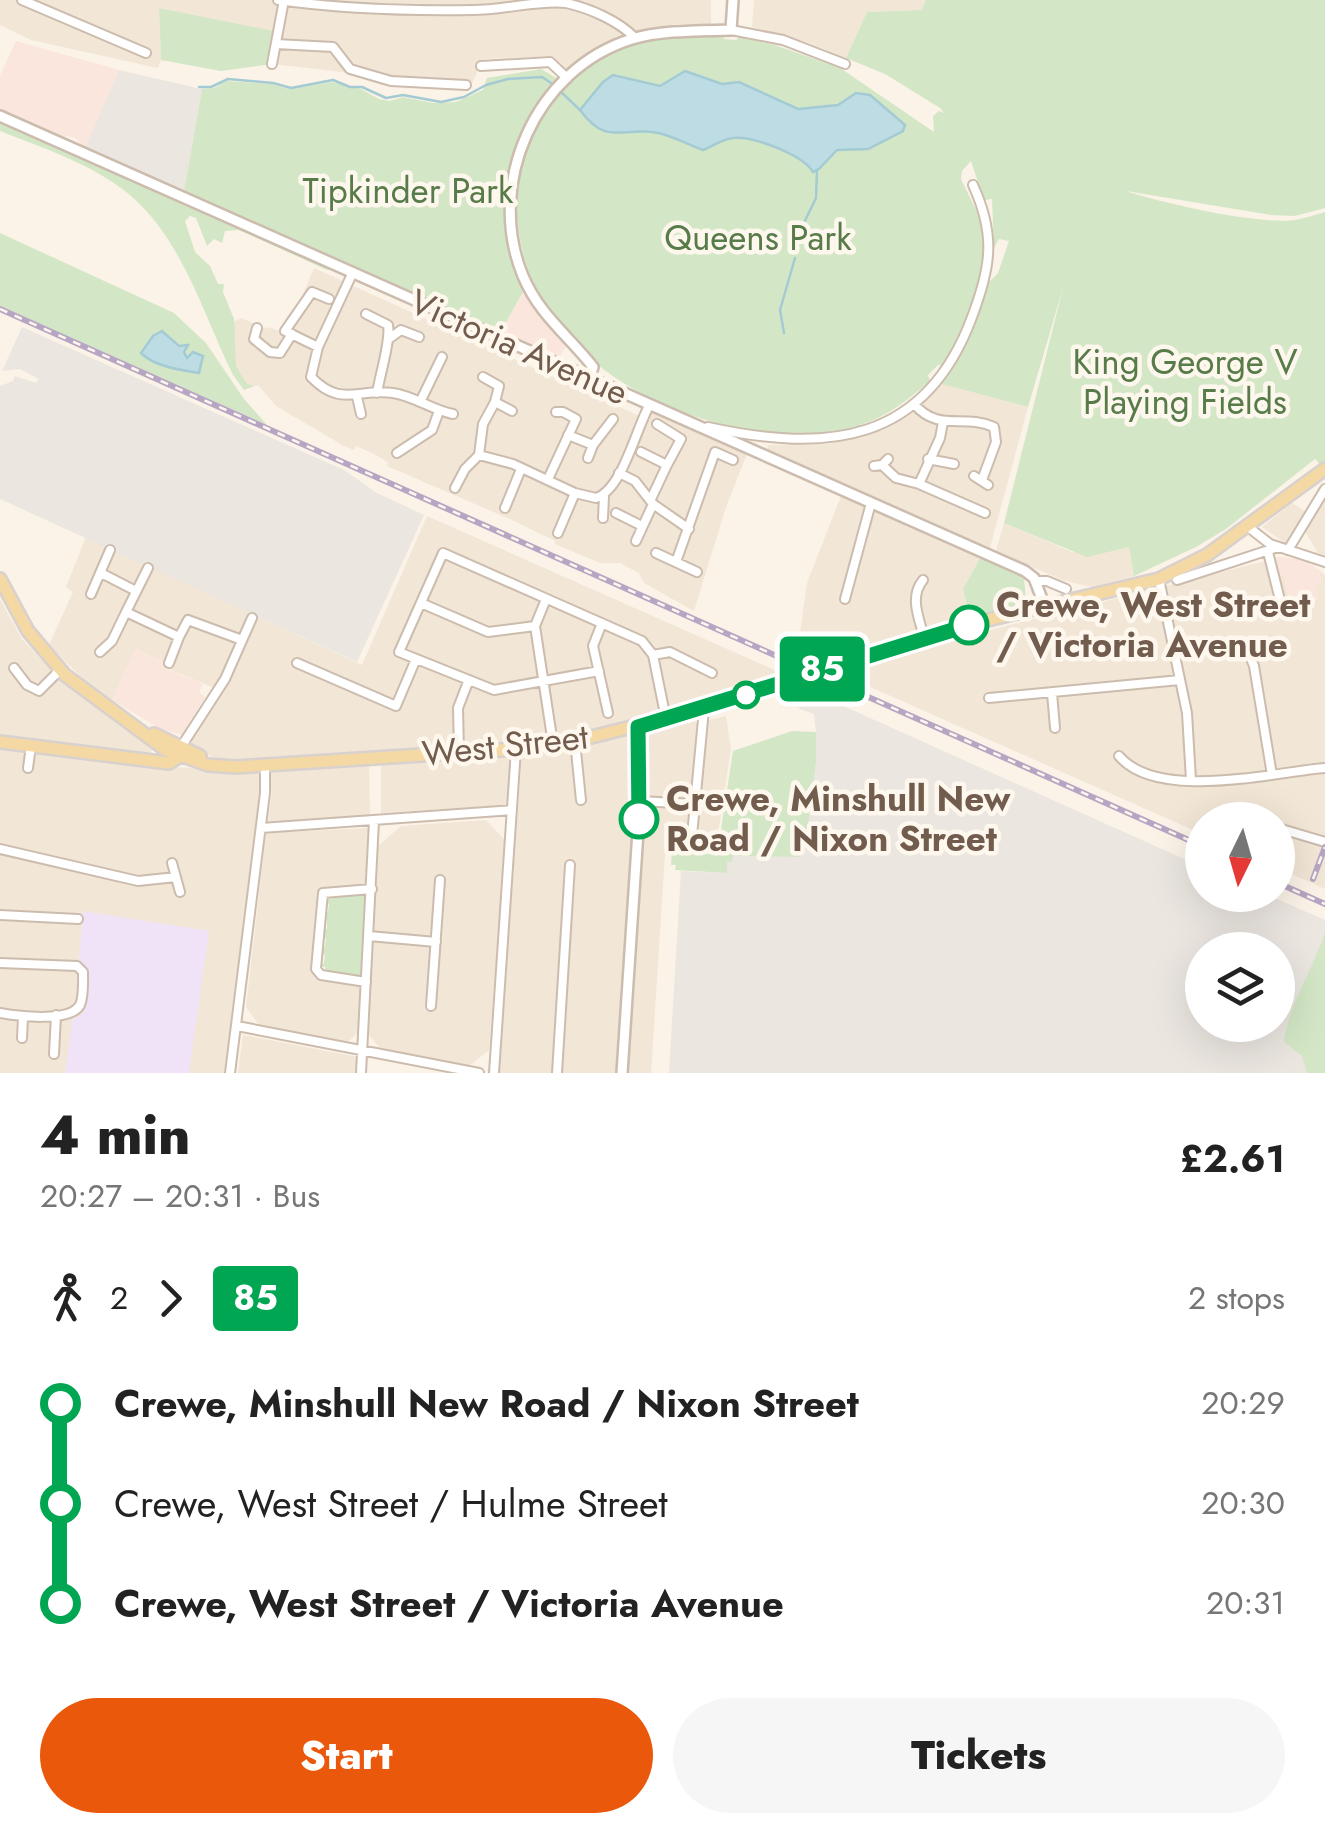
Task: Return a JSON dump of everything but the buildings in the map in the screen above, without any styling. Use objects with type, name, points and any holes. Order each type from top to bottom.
[{"type":"main road","name":"West Street","points":[[0,742],[169,763],[174,749],[208,765],[264,766],[516,749],[575,741],[704,710],[924,637],[1159,578],[1207,555],[1325,469]]},
{"type":"main road","points":[[0,579],[28,630],[60,670],[132,724],[174,749]]},
{"type":"street","points":[[22,0],[146,53]]},
{"type":"street","points":[[272,64],[282,0],[491,9],[552,1],[597,15],[636,38]]},
{"type":"street","points":[[731,30],[733,0]]},
{"type":"street","points":[[589,378],[593,367],[550,322],[531,292],[513,240],[510,202],[515,166],[532,122],[560,85],[595,57],[636,38],[677,32],[731,30],[783,40],[844,64]]},
{"type":"street","points":[[276,44],[333,47],[350,70],[379,79],[466,85]]},
{"type":"street","points":[[481,66],[547,62],[554,65],[560,85]]},
{"type":"street","name":"Victoria Avenue","points":[[0,116],[1026,571],[1035,582],[1046,581],[1066,589]]},
{"type":"street","points":[[694,424],[757,437],[805,440],[851,434],[884,424],[914,404],[938,383],[952,363],[983,288],[990,247],[986,214],[973,185]]},
{"type":"street","points":[[353,272],[318,347],[311,377],[326,392],[357,397],[394,393],[453,414]]},
{"type":"street","points":[[257,328],[254,339],[270,352],[280,353],[312,292],[329,299]]},
{"type":"street","points":[[366,314],[388,325],[390,338],[377,393]]},
{"type":"street","points":[[390,338],[401,330],[419,337]]},
{"type":"street","points":[[288,333],[318,347]]},
{"type":"street","points":[[420,402],[442,357]]},
{"type":"street","points":[[455,488],[479,455],[483,424],[495,402],[499,386],[483,377]]},
{"type":"street","points":[[357,397],[361,414]]},
{"type":"street","points":[[495,402],[512,410]]},
{"type":"street","points":[[914,404],[928,418],[943,422],[972,420],[996,429],[996,442],[981,480]]},
{"type":"street","points":[[603,518],[604,496],[619,473],[649,406]]},
{"type":"street","points":[[397,453],[432,430],[439,411]]},
{"type":"street","points":[[548,480],[576,420],[556,412]]},
{"type":"street","points":[[588,458],[593,444],[613,419]]},
{"type":"street","points":[[919,484],[943,422]]},
{"type":"street","points":[[636,541],[666,465],[686,441],[657,424]]},
{"type":"street","points":[[568,436],[593,444]]},
{"type":"street","points":[[751,450],[757,437]]},
{"type":"street","points":[[676,562],[712,449],[733,460]]},
{"type":"street","points":[[641,452],[666,465]]},
{"type":"street","points":[[479,455],[522,468],[576,493],[604,496]]},
{"type":"street","points":[[928,459],[954,464]]},
{"type":"street","points":[[881,463],[896,478],[986,513]]},
{"type":"street","points":[[505,508],[522,468]]},
{"type":"street","points":[[619,473],[636,480],[652,501],[689,529]]},
{"type":"street","points":[[1177,580],[1283,548],[1325,490]]},
{"type":"street","points":[[558,532],[576,493]]},
{"type":"street","points":[[967,506],[970,495]]},
{"type":"street","points":[[845,599],[871,503]]},
{"type":"street","points":[[616,514],[642,526]]},
{"type":"street","points":[[1247,526],[1258,537],[1325,562]]},
{"type":"street","points":[[91,594],[110,550]]},
{"type":"street","points":[[656,552],[698,572]]},
{"type":"street","points":[[1268,552],[1282,604]]},
{"type":"street","points":[[599,671],[494,690],[399,652],[443,554],[642,641],[653,655],[666,719]]},
{"type":"street","points":[[100,652],[112,641],[148,568]]},
{"type":"street","points":[[101,572],[136,591]]},
{"type":"street","points":[[1159,578],[1189,727],[1191,780]]},
{"type":"street","points":[[922,580],[915,600],[924,637]]},
{"type":"street","points":[[1035,582],[1040,608]]},
{"type":"street","points":[[546,599],[535,626],[554,744]]},
{"type":"street","points":[[421,603],[488,632],[535,626]]},
{"type":"street","points":[[126,612],[179,636]]},
{"type":"street","points":[[169,663],[189,616],[242,640]]},
{"type":"street","points":[[174,749],[224,680],[252,618]]},
{"type":"street","points":[[602,622],[593,646],[608,713]]},
{"type":"street","points":[[1175,654],[1229,643],[1248,651],[1254,666],[1272,776]]},
{"type":"street","points":[[653,655],[670,652],[712,674]]},
{"type":"street","points":[[296,663],[396,706],[416,659]]},
{"type":"street","points":[[14,668],[27,686],[39,691],[60,670]]},
{"type":"street","points":[[989,698],[1180,680]]},
{"type":"street","points":[[459,752],[458,708],[468,682]]},
{"type":"street","points":[[1052,692],[1055,728]]},
{"type":"street","points":[[690,846],[704,710]]},
{"type":"street","points":[[622,1073],[640,801],[638,727]]},
{"type":"street","points":[[575,741],[581,800]]},
{"type":"street","points":[[28,768],[31,746]]},
{"type":"street","points":[[494,1073],[516,749]]},
{"type":"street","points":[[1119,756],[1149,773],[1222,782],[1325,768]]},
{"type":"street","points":[[230,1073],[264,766]]},
{"type":"street","points":[[640,801],[694,804]]},
{"type":"street","points":[[260,828],[512,810]]},
{"type":"street","points":[[361,1073],[374,821]]},
{"type":"street","points":[[1295,833],[1325,842]]},
{"type":"street","points":[[0,849],[138,880],[176,877]]},
{"type":"street","points":[[172,863],[180,892]]},
{"type":"street","points":[[556,1073],[573,876],[570,865]]},
{"type":"street","points":[[431,1006],[440,880]]},
{"type":"street","points":[[366,982],[321,975],[316,969],[323,893],[372,889]]},
{"type":"street","points":[[0,916],[78,919]]},
{"type":"street","points":[[369,936],[436,942]]},
{"type":"street","points":[[0,962],[76,966],[83,972],[80,1005],[75,1010],[23,1017],[0,1013]]},
{"type":"street","points":[[54,1054],[56,1015]]},
{"type":"street","points":[[22,1038],[23,1017]]},
{"type":"street","points":[[236,1026],[479,1073]]},
{"type":"shaded area","points":[[0,0],[711,0],[711,25],[675,24],[624,35],[600,45],[566,70],[551,56],[483,59],[470,88],[382,85],[342,72],[272,64],[204,19],[159,8],[158,68],[31,40],[0,25]]},
{"type":"shaded area","points":[[754,0],[926,0],[923,10],[867,12],[846,58],[752,27]]},
{"type":"shaded area","points":[[16,41],[119,70],[85,148],[74,137],[59,136],[0,110],[0,76]]},
{"type":"shaded area","points":[[119,70],[202,89],[184,191],[85,148]]},
{"type":"shaded area","points":[[314,268],[646,419],[651,411],[747,454],[694,611],[644,583],[639,573],[620,563],[600,563],[555,544],[512,520],[387,466],[388,462],[372,453],[344,446],[276,406],[258,385],[244,390],[223,327],[241,318],[279,331],[298,306]]},
{"type":"shaded area","points":[[524,290],[566,347],[559,358],[501,331]]},
{"type":"shaded area","points":[[22,327],[344,470],[377,493],[424,515],[357,662],[0,499],[0,386],[13,381],[15,376],[36,383],[39,379],[20,369],[2,371]]},
{"type":"shaded area","points":[[942,384],[1028,407],[990,548],[767,452],[768,445],[827,444],[883,430],[910,414]]},
{"type":"shaded area","points":[[841,496],[980,558],[963,589],[970,617],[821,664],[797,654],[807,583]]},
{"type":"shaded area","points":[[1325,499],[1325,555],[1318,553],[1306,533],[1297,528],[1285,543],[1262,527],[1292,503],[1314,516]]},
{"type":"shaded area","points":[[427,516],[788,676],[700,706],[545,742],[236,761],[219,760],[193,748],[191,740],[219,690],[161,666],[164,662],[136,649],[112,700],[89,685],[49,645],[73,592],[66,587],[86,537],[362,665]]},
{"type":"shaded area","points":[[1004,523],[1072,552],[1129,547],[1134,576],[1092,587],[1062,580],[996,551]]},
{"type":"shaded area","points":[[1273,559],[1293,606],[1318,599],[1315,586],[1321,584],[1319,570],[1325,575],[1325,889],[1295,876],[1295,802],[1185,802],[1185,826],[841,674],[907,651]]},
{"type":"shaded area","points":[[1273,559],[1303,559],[1319,570],[1321,585],[1315,586],[1318,599],[1292,606],[1283,576],[1277,576]]},
{"type":"shaded area","points":[[0,599],[22,639],[65,685],[153,745],[150,755],[0,736]]},
{"type":"shaded area","points":[[135,649],[164,661],[162,667],[203,684],[199,692],[205,697],[182,735],[161,729],[112,700]]},
{"type":"shaded area","points":[[804,684],[821,696],[1185,859],[1185,912],[1295,912],[1295,907],[1325,920],[1325,1073],[669,1073],[681,871],[726,873],[732,856],[798,857],[799,851],[805,850],[816,732],[814,714],[800,709],[791,689]]},
{"type":"shaded area","points":[[726,716],[731,749],[716,847],[695,844],[694,837],[666,838],[651,1073],[499,1073],[522,753],[626,736],[695,717],[696,723]]},
{"type":"shaded area","points":[[0,746],[144,766],[262,771],[224,1073],[0,1073]]},
{"type":"shaded area","points":[[513,754],[508,805],[381,813],[381,762]]},
{"type":"shaded area","points":[[369,765],[370,815],[268,822],[272,791],[269,772]]},
{"type":"shaded area","points":[[486,820],[505,840],[489,1050],[468,1067],[381,1049],[368,1034],[378,846],[401,826]]},
{"type":"shaded area","points":[[369,828],[368,887],[320,888],[313,976],[362,986],[359,1031],[347,1043],[259,1025],[246,1007],[266,833]]},
{"type":"shaded area","points":[[83,911],[209,931],[189,1073],[65,1073],[72,1020],[84,1012],[89,974],[79,957]]},
{"type":"shaded area","points":[[243,1035],[358,1057],[357,1073],[238,1073]]},
{"type":"green space","points":[[926,0],[1325,0],[1325,208],[1295,216],[1271,215],[1126,191],[1186,207],[1258,219],[1295,220],[1325,212],[1325,465],[1315,459],[1226,529],[1134,576],[1129,547],[1087,557],[1004,523],[1063,288],[1028,407],[938,383],[956,363],[983,288],[998,273],[1009,241],[999,239],[994,248],[992,199],[984,200],[971,161],[962,171],[961,179],[978,214],[985,246],[976,301],[945,366],[938,365],[922,388],[870,422],[820,433],[776,433],[730,426],[684,413],[641,393],[602,368],[570,339],[545,306],[528,268],[518,229],[517,191],[524,154],[539,119],[561,88],[592,63],[631,44],[664,38],[739,37],[840,68],[934,132],[933,116],[939,111],[944,113],[940,108],[885,74],[846,58],[867,12],[922,10]]},
{"type":"green space","points":[[159,8],[279,32],[272,64],[221,71],[161,60]]},
{"type":"green space","name":"Tipkinder Park","points":[[541,69],[558,79],[525,127],[507,180],[506,235],[524,290],[501,331],[184,191],[202,89],[227,81],[288,89],[332,82],[390,101],[403,97],[433,103],[456,102],[483,90],[487,78]]},
{"type":"green space","points":[[0,119],[162,194],[168,193],[335,267],[327,270],[239,230],[225,231],[222,243],[214,239],[207,246],[196,218],[190,216],[185,221],[195,252],[210,266],[218,284],[224,284],[223,292],[234,319],[236,366],[247,384],[254,386],[244,390],[233,375],[178,256],[149,214],[101,175],[0,131]]},
{"type":"green space","points":[[0,233],[174,313],[206,343],[267,425],[0,306]]},
{"type":"green space","points":[[980,558],[1024,578],[1026,600],[1021,605],[970,617],[963,589]]},
{"type":"green space","points":[[792,731],[816,732],[805,850],[800,851],[799,857],[733,856],[732,862],[727,862],[727,873],[675,870],[676,865],[671,865],[672,851],[711,854],[718,849],[733,751]]},
{"type":"green space","points":[[368,891],[361,977],[326,972],[325,967],[319,966],[324,963],[325,955],[319,954],[326,938],[320,937],[321,929],[327,929],[322,912],[328,912],[329,904],[323,903],[323,899],[330,899],[331,894]]},
{"type":"green space","points":[[1325,933],[1325,1073],[1307,1073],[1302,1056],[1284,1042],[1295,1042],[1296,1001]]},
{"type":"water","points":[[685,71],[722,84],[739,82],[798,109],[838,105],[856,93],[870,95],[905,125],[903,131],[868,149],[837,150],[813,172],[789,153],[753,140],[729,138],[703,150],[658,133],[607,132],[580,110],[613,75],[660,86]]},
{"type":"water","points":[[162,331],[179,346],[188,345],[184,352],[187,358],[193,352],[203,356],[199,373],[161,365],[141,353],[153,336]]},
{"type":"waterway","points":[[199,87],[211,87],[228,79],[291,88],[333,80],[386,98],[403,95],[441,102],[508,79],[542,77],[554,85]]},
{"type":"waterway","points":[[560,91],[580,110]]},
{"type":"waterway","points":[[795,252],[816,198],[817,170]]},
{"type":"waterway","points":[[784,333],[780,310],[795,258]]},
{"type":"railway","points":[[0,309],[1185,838]]},
{"type":"railway","points":[[1313,879],[1325,847]]},
{"type":"railway","points":[[1295,891],[1325,904]]},
{"type":"bus line","name":"85","points":[[639,819],[638,727],[704,710],[893,646],[969,625]]},
{"type":"place","name":"Crewe, West Street / Victoria Avenue","points":[[969,625]]},
{"type":"place","name":"Crewe, Minshull New Road / Nixon Street","points":[[639,819]]},
{"type":"park label","name":"Queens Park","points":[[758,238]]},
{"type":"park label","name":"King George V Playing Fields","points":[[1185,382]]}]
